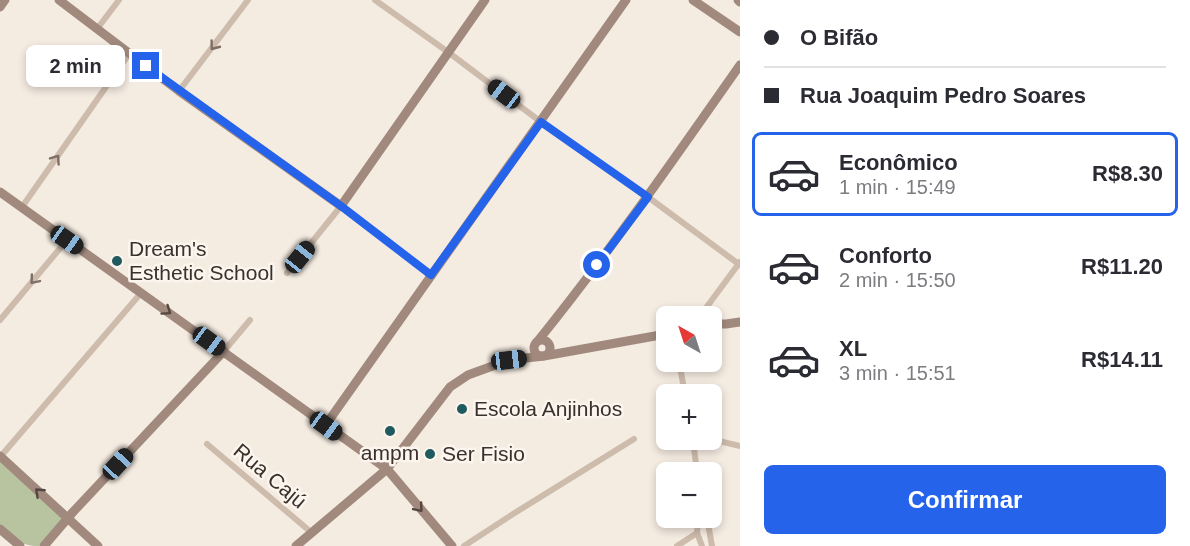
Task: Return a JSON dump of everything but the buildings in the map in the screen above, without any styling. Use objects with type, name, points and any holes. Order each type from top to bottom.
[{"type":"street","points":[[0,7],[5,0]]},
{"type":"street","points":[[59,0],[179,92],[341,206],[431,275]]},
{"type":"street","points":[[97,29],[119,0]]},
{"type":"street","points":[[179,92],[248,0]]},
{"type":"street","points":[[375,0],[739,264],[708,306]]},
{"type":"street","points":[[287,273],[341,206],[485,0]]},
{"type":"street","points":[[326,426],[626,0]]},
{"type":"street","points":[[693,0],[740,32]]},
{"type":"street","points":[[22,207],[129,54]]},
{"type":"street","points":[[543,356],[536,351],[536,343],[648,197],[740,65]]},
{"type":"street","points":[[0,192],[387,469],[452,546]]},
{"type":"street","points":[[0,320],[67,240]]},
{"type":"street","points":[[98,546],[0,456],[141,293]]},
{"type":"street","points":[[44,546],[67,518],[224,351],[250,320]]},
{"type":"street","points":[[543,356],[549,351],[548,344],[555,320]]},
{"type":"street","points":[[722,324],[740,322]]},
{"type":"street","points":[[722,326],[726,324]]},
{"type":"street","points":[[509,360],[656,336]]},
{"type":"street","points":[[296,546],[387,469],[450,387],[468,375],[509,360],[541,340],[548,344],[577,349]]},
{"type":"street","points":[[464,546],[634,439]]},
{"type":"street","points":[[722,442],[740,446]]},
{"type":"street","name":"Rua Cajú","points":[[207,444],[312,533]]},
{"type":"street","points":[[698,528],[702,546]]},
{"type":"street","points":[[709,528],[712,546]]},
{"type":"street","points":[[0,529],[20,546]]},
{"type":"street","points":[[677,546],[698,533]]},
{"type":"green space","points":[[0,460],[64,518],[39,546],[22,543],[0,525]]},
{"type":"place","name":"Dream's Esthetic School","points":[[117,261]]},
{"type":"place","name":"Escola Anjinhos","points":[[462,409]]},
{"type":"place","name":"ampm","points":[[390,431]]},
{"type":"place","name":"Ser Fisio","points":[[430,454]]},
{"type":"route","points":[[146,66],[179,92],[341,206],[431,275],[541,122],[648,197],[597,265]]}]
